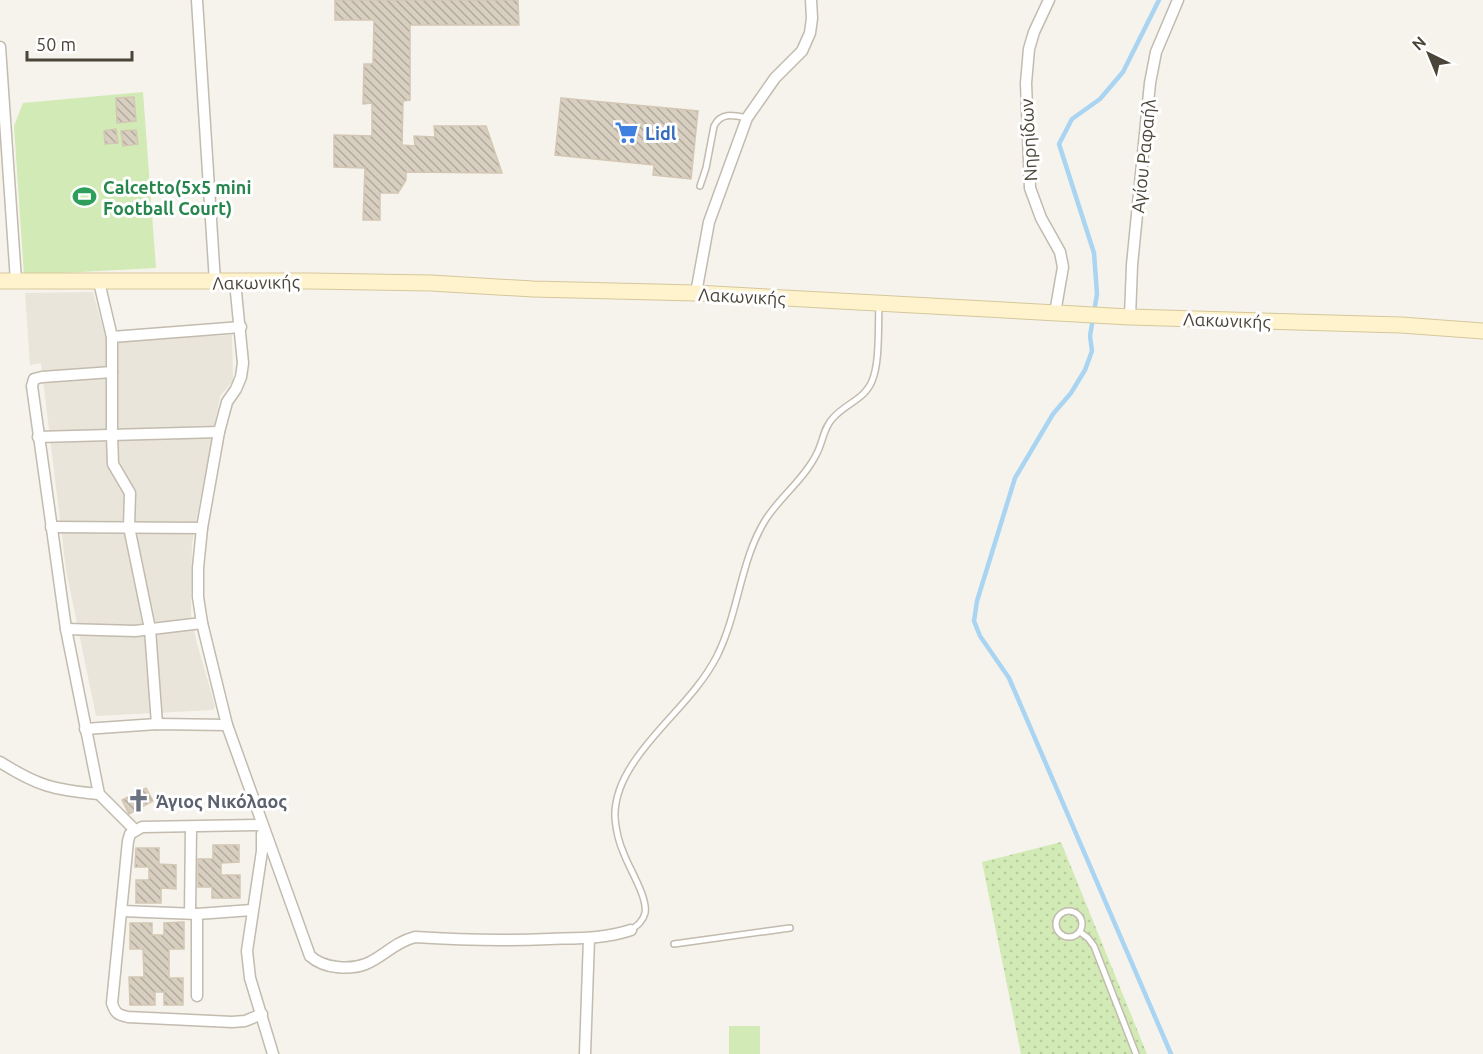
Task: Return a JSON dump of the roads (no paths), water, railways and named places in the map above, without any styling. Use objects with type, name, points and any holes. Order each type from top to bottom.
[{"type":"main road","name":"Λακωνικής","points":[[0,281],[310,281],[432,284],[696,293],[1106,316],[1401,325],[1483,331]]},
{"type":"street","points":[[197,0],[215,282]]},
{"type":"street","points":[[696,293],[703,246],[712,211],[747,118],[775,78],[802,51],[810,33],[811,0]]},
{"type":"street","name":"Νηρηίδων","points":[[1049,0],[1029,49],[1026,83],[1030,188],[1041,218],[1060,252],[1062,267],[1057,313]]},
{"type":"street","name":"Αγίου Ραφαήλ","points":[[1130,317],[1132,265],[1150,83],[1156,52],[1178,0]]},
{"type":"street","points":[[0,47],[16,281]]},
{"type":"street","points":[[99,282],[112,337],[113,464],[130,493],[129,527],[150,628],[157,724]]},
{"type":"street","points":[[235,282],[243,363],[241,377],[227,402],[219,432],[202,528],[198,597],[202,623],[227,724],[310,956],[326,966],[355,968],[370,963],[397,944],[415,937],[490,941],[589,938],[611,936],[631,930]]},
{"type":"street","points":[[112,337],[241,327]]},
{"type":"street","points":[[112,372],[42,376],[34,379],[32,386],[66,629],[99,794],[135,830]]},
{"type":"street","points":[[38,437],[219,432]]},
{"type":"street","points":[[51,527],[202,528]]},
{"type":"street","points":[[66,629],[135,631],[202,623]]},
{"type":"street","points":[[85,729],[157,724],[227,724]]},
{"type":"street","points":[[0,762],[42,785],[61,791],[99,794]]},
{"type":"street","points":[[262,825],[142,827],[130,834],[112,1003],[119,1015],[232,1022],[245,1021],[262,1014]]},
{"type":"street","points":[[262,825],[261,859],[247,951],[248,965],[273,1054]]},
{"type":"street","points":[[191,827],[197,996]]},
{"type":"street","points":[[122,911],[194,914],[252,910]]},
{"type":"street","points":[[585,1054],[589,938]]},
{"type":"lane","points":[[700,186],[717,120],[729,115],[747,118]]},
{"type":"lane","points":[[631,930],[641,923],[645,911],[644,900],[618,835],[615,817],[624,778],[649,742],[705,676],[717,655],[726,634],[750,556],[766,519],[816,455],[826,427],[833,417],[868,389],[876,368],[879,304]]},
{"type":"lane","points":[[1071,911],[1079,915],[1083,924],[1080,932],[1072,937],[1063,936],[1057,929],[1056,920],[1062,912],[1071,911]]},
{"type":"lane","points":[[674,944],[790,928]]},
{"type":"lane","points":[[1080,932],[1094,946],[1136,1054]]},
{"type":"waterway","points":[[1159,0],[1123,72],[1100,99],[1072,119],[1059,144],[1094,253],[1097,294],[1090,336],[1092,351],[1085,370],[1071,393],[1053,414],[1015,478],[977,601],[974,621],[980,636],[1009,678],[1171,1054]]},
{"type":"place","name":"Lidl","points":[[627,133]]},
{"type":"place","name":"Calcetto(5x5 mini Football Court)","points":[[85,197]]},
{"type":"place","name":"Άγιος Νικόλαος","points":[[138,801]]}]
